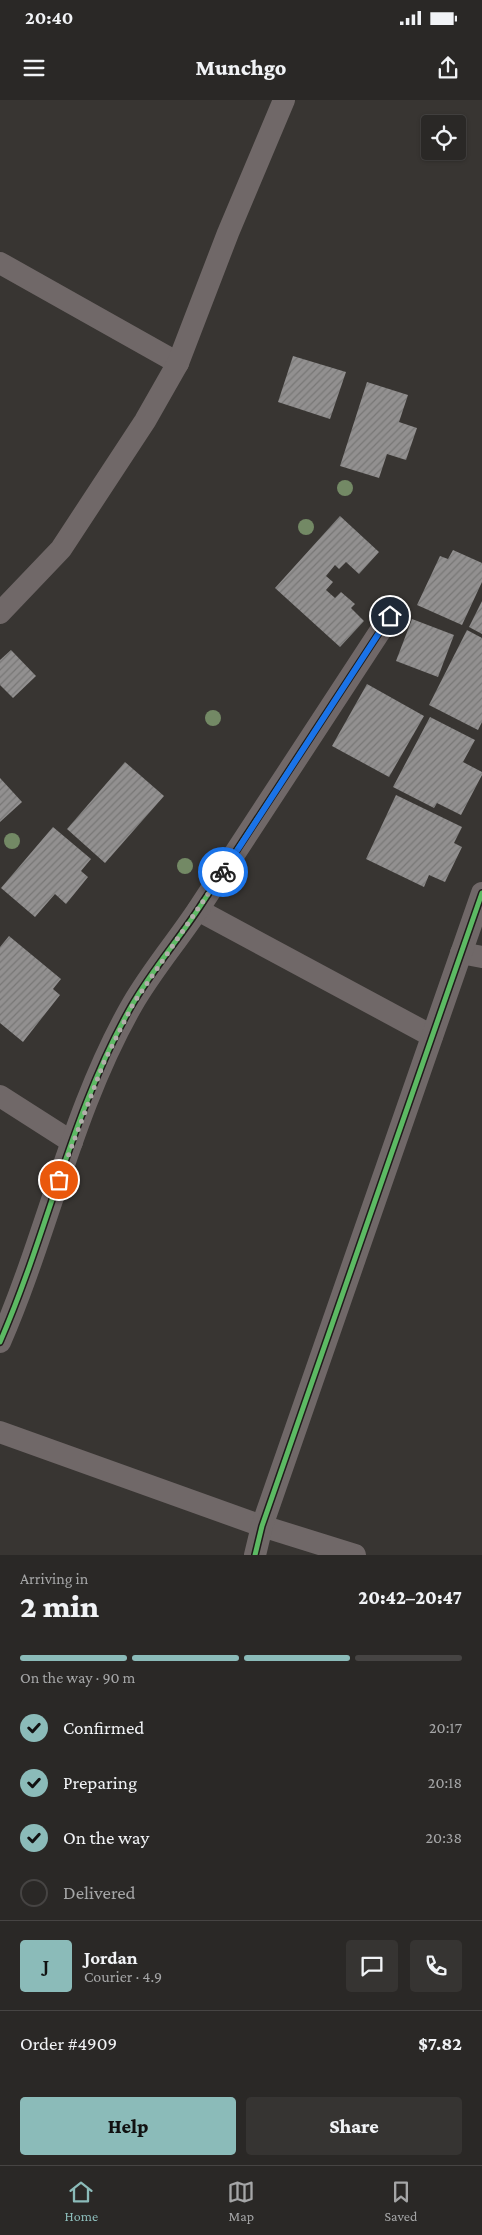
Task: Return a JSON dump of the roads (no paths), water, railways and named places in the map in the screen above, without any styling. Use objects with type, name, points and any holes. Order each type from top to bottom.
[{"type":"street","points":[[0,614],[60,550],[146,421],[178,363],[228,233],[284,100]]},
{"type":"street","points":[[0,263],[178,363]]},
{"type":"street","points":[[0,1342],[22,1292],[72,1142],[104,1062],[133,1004],[198,910],[390,616]]},
{"type":"street","points":[[255,1555],[262,1526],[432,1036],[472,955],[482,893]]},
{"type":"street","points":[[198,910],[432,1036]]},
{"type":"street","points":[[0,1096],[72,1142]]},
{"type":"street","points":[[0,1432],[262,1526],[355,1555]]}]
